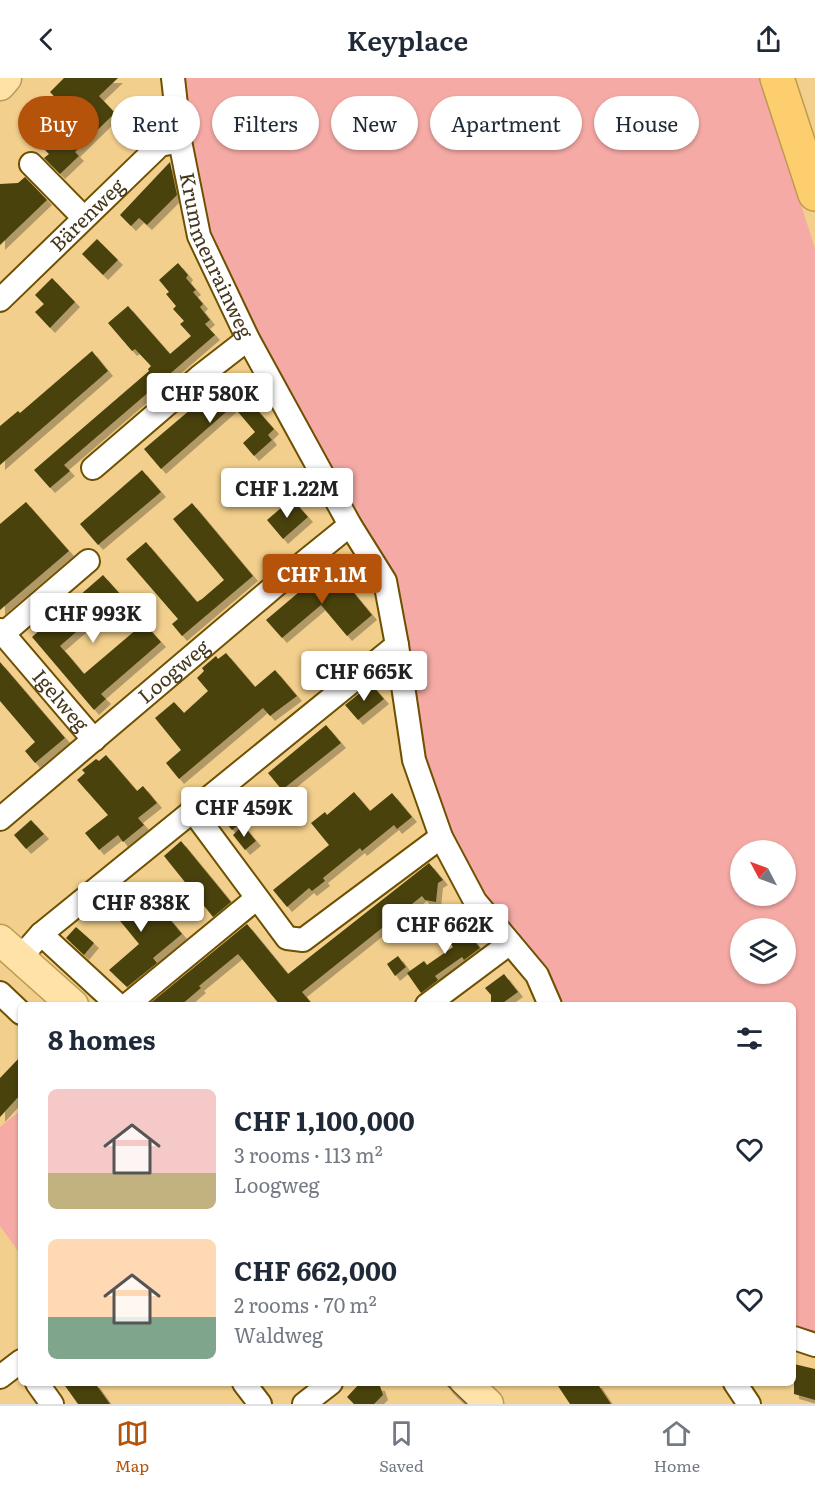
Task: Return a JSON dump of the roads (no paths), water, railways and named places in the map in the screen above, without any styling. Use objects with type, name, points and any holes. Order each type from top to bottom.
[{"type":"highway","points":[[777,78],[815,194]]},
{"type":"main road","points":[[0,85],[6,78]]},
{"type":"main road","points":[[10,949],[70,1002]]},
{"type":"main road","points":[[469,1386],[488,1404]]},
{"type":"street","name":"Krummenrainweg","points":[[173,78],[175,96]]},
{"type":"street","name":"Bärenweg","points":[[0,300],[155,150]]},
{"type":"street","name":"Krummenrainweg","points":[[182,150],[199,236],[248,339],[350,525],[385,581],[414,760],[441,837],[475,902],[537,975],[549,1002]]},
{"type":"street","points":[[31,164],[84,218]]},
{"type":"street","points":[[93,468],[199,377],[248,339]]},
{"type":"street","name":"Loogweg","points":[[0,819],[350,525]]},
{"type":"street","name":"Igelweg","points":[[88,561],[2,632],[94,740]]},
{"type":"street","points":[[10,949],[41,934],[397,645]]},
{"type":"street","points":[[192,810],[287,938],[303,940],[441,837]]},
{"type":"street","points":[[132,1002],[257,898]]},
{"type":"street","points":[[41,934],[115,1002]]},
{"type":"street","points":[[432,1002],[510,943]]},
{"type":"street","points":[[0,993],[18,1010]]},
{"type":"street","points":[[796,1339],[815,1345]]},
{"type":"street","points":[[0,1377],[18,1363]]},
{"type":"street","points":[[39,1386],[52,1404]]},
{"type":"street","points":[[246,1386],[260,1404]]},
{"type":"street","points":[[304,1404],[327,1386]]},
{"type":"street","points":[[737,1386],[749,1404]]},
{"type":"tram line","points":[[448,1386],[467,1404]]}]
